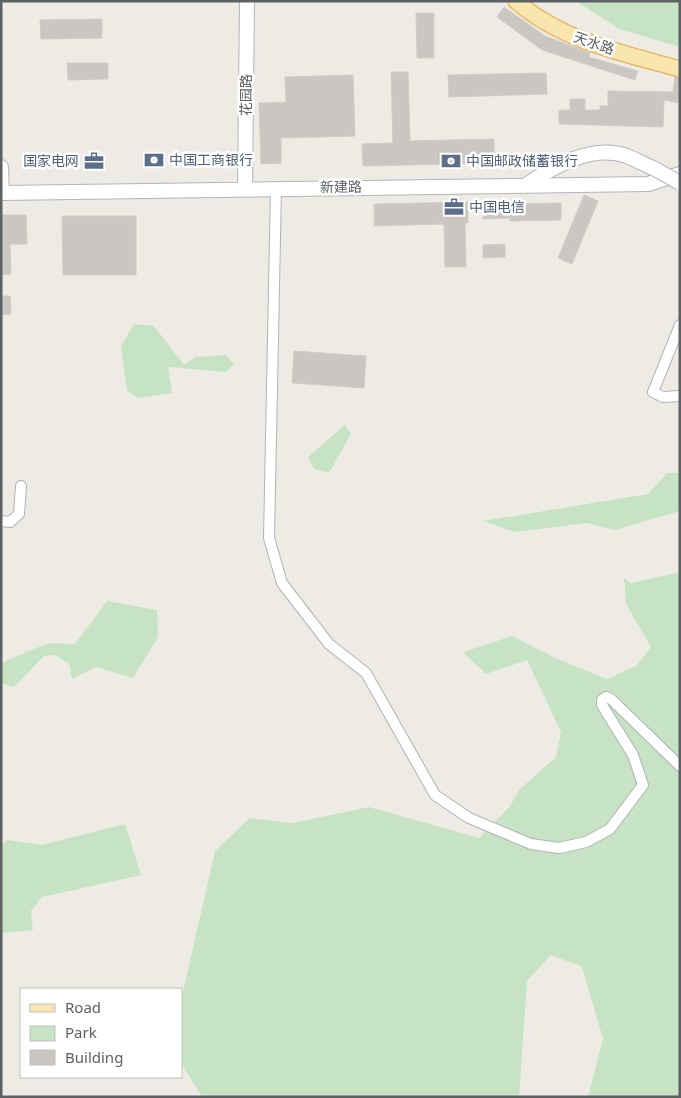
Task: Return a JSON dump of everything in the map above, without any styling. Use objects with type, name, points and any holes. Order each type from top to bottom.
[{"type":"main road","name":"花园路","points":[[245,188],[247,1]]},
{"type":"main road","name":"天水路","points":[[516,1],[535,18],[589,43],[680,69]]},
{"type":"main road","points":[[525,185],[553,167],[580,157],[606,153],[625,156],[680,182]]},
{"type":"main road","points":[[1,166],[1,193]]},
{"type":"main road","name":"新建路","points":[[1,193],[245,188],[648,184],[680,174]]},
{"type":"street","points":[[276,188],[269,538],[282,583],[329,644],[366,673],[435,795],[469,818],[531,844],[559,848],[586,842],[610,829],[643,784],[633,755],[602,705],[602,700],[606,697],[611,699],[680,766]]},
{"type":"street","points":[[680,324],[653,392],[664,398],[680,396]]},
{"type":"street","points":[[1,521],[10,522],[19,514],[21,486]]},
{"type":"green space","points":[[576,1],[680,1],[680,47],[619,29]]},
{"type":"green space","points":[[134,324],[154,326],[184,365],[196,357],[226,355],[234,364],[226,372],[168,367],[172,393],[138,398],[127,391],[121,346]]},
{"type":"green space","points":[[345,425],[351,434],[329,473],[314,469],[308,457]]},
{"type":"green space","points":[[667,473],[680,473],[680,511],[614,530],[587,523],[515,532],[483,521],[648,494]]},
{"type":"green space","points":[[680,572],[680,1097],[588,1097],[603,1039],[582,967],[551,955],[527,981],[519,1097],[202,1097],[182,1065],[182,997],[215,851],[250,818],[292,823],[369,807],[479,838],[510,806],[519,790],[556,757],[561,732],[527,660],[486,674],[463,652],[512,636],[555,658],[607,679],[636,666],[651,647],[626,604],[624,578],[631,583]]},
{"type":"green space","points":[[107,601],[157,610],[158,637],[133,678],[96,667],[72,679],[69,664],[55,655],[44,656],[14,687],[1,683],[1,663],[48,643],[75,644]]},
{"type":"green space","points":[[125,824],[141,875],[42,897],[31,911],[33,930],[1,933],[1,844],[8,840],[42,845]]},
{"type":"building","points":[[504,7],[545,36],[590,53],[589,57],[638,71],[635,80],[542,50],[497,17]]},
{"type":"building","points":[[416,13],[434,13],[434,58],[417,58]]},
{"type":"building","points":[[102,19],[102,38],[41,39],[40,20]]},
{"type":"building","points":[[67,63],[108,63],[108,79],[68,80]]},
{"type":"building","points":[[391,72],[408,72],[410,141],[494,139],[494,163],[363,166],[362,144],[393,143]]},
{"type":"building","points":[[546,73],[547,94],[449,97],[448,75]]},
{"type":"building","points":[[353,75],[355,136],[281,138],[281,163],[261,164],[259,103],[286,102],[285,77]]},
{"type":"building","points":[[675,77],[680,78],[680,103],[664,100],[663,127],[559,124],[559,110],[570,110],[570,99],[585,99],[585,110],[600,110],[600,106],[608,106],[608,91],[673,92]]},
{"type":"building","points":[[584,195],[598,201],[572,264],[558,258]]},
{"type":"building","points":[[468,202],[468,223],[465,223],[466,267],[445,267],[444,224],[374,226],[374,204]]},
{"type":"building","points":[[561,203],[561,220],[510,221],[510,218],[483,219],[483,204]]},
{"type":"building","points":[[1,215],[26,215],[27,244],[10,244],[11,274],[1,275]]},
{"type":"building","points":[[62,216],[136,216],[136,275],[63,275]]},
{"type":"building","points":[[505,244],[505,257],[483,258],[483,245]]},
{"type":"building","points":[[1,296],[10,296],[11,314],[1,315]]},
{"type":"building","points":[[294,351],[366,356],[364,388],[292,383]]},
{"type":"place","name":"中国工商银行","points":[[154,160]]},
{"type":"place","name":"国家电网","points":[[94,161]]},
{"type":"place","name":"中国邮政储蓄银行","points":[[451,161]]},
{"type":"place","name":"中国电信","points":[[454,207]]}]
